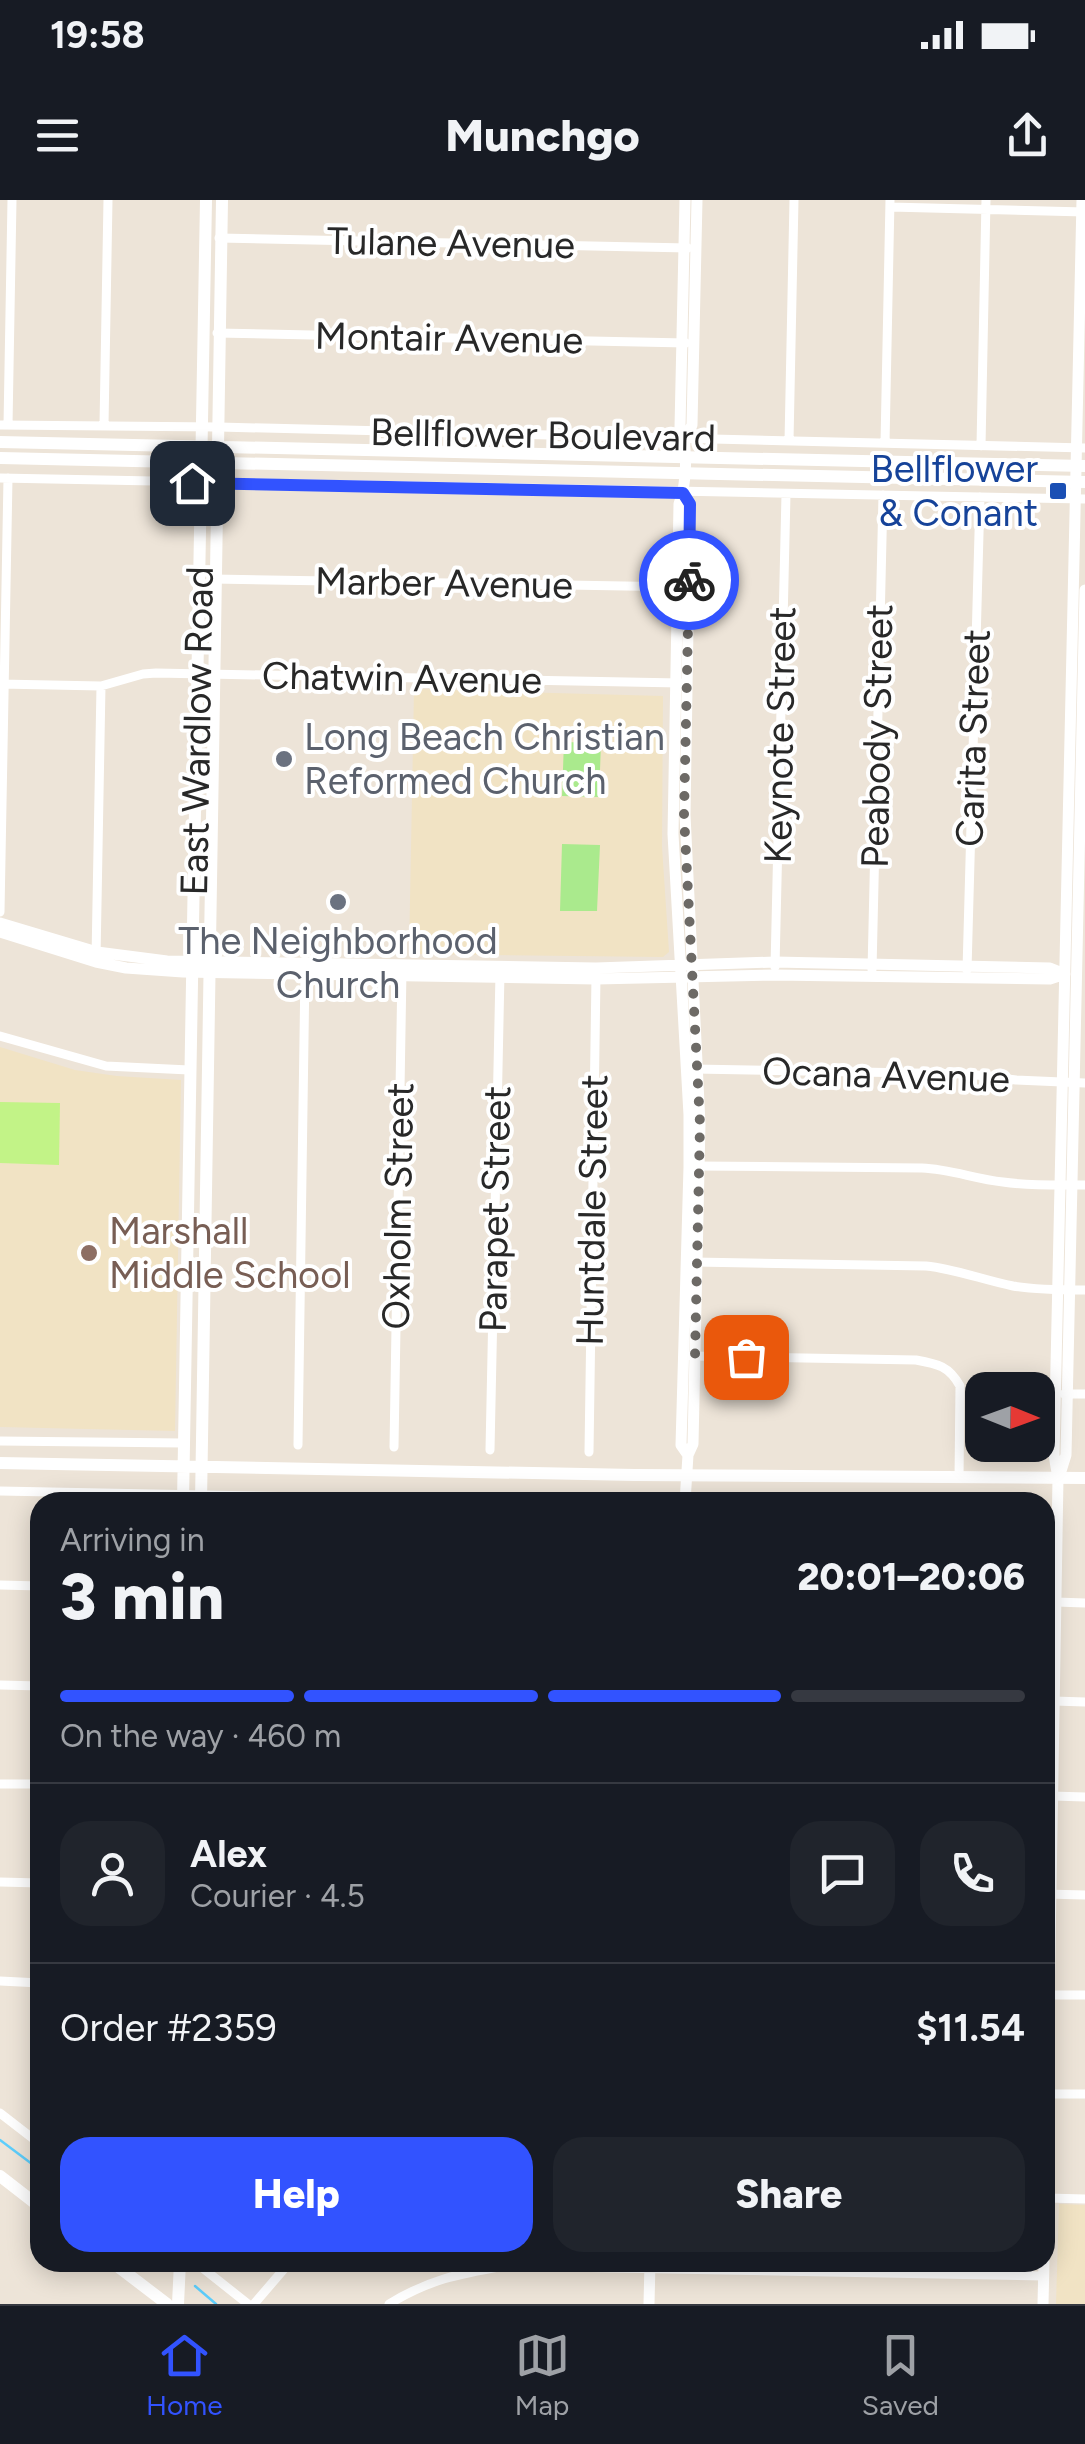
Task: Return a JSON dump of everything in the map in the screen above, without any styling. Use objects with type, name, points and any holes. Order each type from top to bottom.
[{"type":"main road","name":"East Wardlow Road","points":[[183,1492],[206,200]]},
{"type":"main road","name":"East Wardlow Road","points":[[200,1492],[222,200]]},
{"type":"main road","name":"Bellflower Boulevard","points":[[0,442],[1080,466]]},
{"type":"main road","name":"Bellflower Boulevard","points":[[0,458],[1080,482]]},
{"type":"main road","points":[[195,769],[212,770]]},
{"type":"main road","points":[[194,864],[211,864]]},
{"type":"main road","points":[[0,1464],[1085,1478]]},
{"type":"main road","points":[[0,2176],[30,2199]]},
{"type":"main road","points":[[125,2272],[167,2304]]},
{"type":"main road","points":[[178,2304],[180,2272]]},
{"type":"street","points":[[4,425],[12,200]]},
{"type":"street","points":[[104,425],[108,200]]},
{"type":"street","points":[[685,200],[690,248]]},
{"type":"street","points":[[686,1492],[688,1455],[693,1444],[689,1356],[695,1167],[687,972],[679,504],[684,473],[680,427],[688,343],[690,248],[697,200]]},
{"type":"street","points":[[789,440],[794,200]]},
{"type":"street","points":[[885,444],[890,203],[1083,208],[1074,1082],[1066,1185],[1062,1394],[1054,1455],[1058,1478],[1055,1494]]},
{"type":"street","points":[[981,446],[986,205]]},
{"type":"street","name":"Tulane Avenue","points":[[206,238],[690,248]]},
{"type":"street","name":"Montair Avenue","points":[[204,332],[688,343]]},
{"type":"street","name":"Bellflower Boulevard","points":[[4,425],[1081,448]]},
{"type":"street","points":[[0,912],[4,478]]},
{"type":"street","name":"Bellflower Boulevard","points":[[4,478],[1080,499]]},
{"type":"street","name":"Keynote Street","points":[[774,969],[786,494]]},
{"type":"street","name":"Peabody Street","points":[[872,978],[882,495]]},
{"type":"street","name":"Carita Street","points":[[967,972],[980,497]]},
{"type":"street","name":"Marber Avenue","points":[[200,579],[683,587]]},
{"type":"street","points":[[1080,661],[1085,590]]},
{"type":"street","name":"Chatwin Avenue","points":[[2,684],[101,686],[144,674],[681,683]]},
{"type":"street","points":[[96,957],[101,686]]},
{"type":"street","points":[[0,923],[96,957]]},
{"type":"street","points":[[0,932],[96,957],[209,967],[596,974],[872,964],[967,972]]},
{"type":"street","points":[[774,969],[872,978],[1050,968],[1076,974]]},
{"type":"street","points":[[298,1446],[305,969]]},
{"type":"street","name":"Oxholm Street","points":[[394,1448],[402,971]]},
{"type":"street","name":"Parapet Street","points":[[490,1450],[500,973]]},
{"type":"street","name":"Huntdale Street","points":[[589,1452],[596,974]]},
{"type":"street","points":[[0,1036],[106,1066],[189,1070]]},
{"type":"street","name":"Ocana Avenue","points":[[692,1069],[969,1074],[1074,1082]]},
{"type":"street","points":[[695,1167],[946,1169],[1009,1183],[1085,1185]]},
{"type":"street","points":[[692,1262],[926,1266],[955,1269],[1010,1285],[1085,1290]]},
{"type":"street","points":[[689,1356],[916,1360],[943,1365],[960,1386],[959,1478]]},
{"type":"street","points":[[1062,1394],[1085,1394]]},
{"type":"street","points":[[0,1441],[184,1443]]},
{"type":"street","points":[[0,1490],[46,1492]]},
{"type":"street","points":[[1055,1569],[1055,1652]]},
{"type":"street","points":[[0,1586],[30,1586]]},
{"type":"street","points":[[1056,1602],[1085,1603]]},
{"type":"street","points":[[0,1685],[30,1686]]},
{"type":"street","points":[[1055,1701],[1085,1702]]},
{"type":"street","points":[[0,1784],[30,1784]]},
{"type":"street","points":[[1055,1796],[1085,1797]]},
{"type":"street","points":[[0,1882],[30,1883]]},
{"type":"street","points":[[1055,1894],[1085,1895]]},
{"type":"street","points":[[0,1982],[30,1983]]},
{"type":"street","points":[[1055,1995],[1085,1995]]},
{"type":"street","points":[[1055,2094],[1085,2094]]},
{"type":"street","points":[[0,2113],[30,2136]]},
{"type":"street","points":[[1055,2198],[1085,2199]]},
{"type":"street","points":[[208,2272],[251,2304],[281,2272]]},
{"type":"street","points":[[389,2304],[448,2276],[470,2272]]},
{"type":"street","points":[[649,2304],[650,2272]]},
{"type":"street","points":[[903,2272],[994,2272]]},
{"type":"street","points":[[1043,2304],[1044,2272]]},
{"type":"shaded area","points":[[414,689],[663,696],[662,847],[669,952],[663,957],[409,954]]},
{"type":"shaded area","name":"Marshall Middle School","points":[[0,1047],[75,1070],[181,1080],[175,1431],[0,1427]]},
{"type":"shaded area","points":[[1059,2204],[1085,2205],[1085,2304],[1056,2304]]},
{"type":"green space","points":[[564,742],[601,743],[599,797],[562,796]]},
{"type":"green space","points":[[562,844],[600,845],[597,911],[560,911]]},
{"type":"green space","points":[[0,1102],[60,1103],[59,1165],[0,1163]]},
{"type":"waterway","points":[[0,2140],[30,2162]]},
{"type":"waterway","points":[[195,2286],[216,2304]]},
{"type":"way so far","points":[[689,580],[684,815],[700,1124],[695,1356],[746,1357]]},
{"type":"place","name":"Bellflower & Conant","points":[[1058,491]]},
{"type":"place","name":"Long Beach Christian Reformed Church","points":[[284,759]]},
{"type":"place","name":"The Neighborhood Church","points":[[338,902]]},
{"type":"place","name":"Marshall Middle School","points":[[89,1253]]},
{"type":"route","points":[[192,483],[683,493],[690,504],[689,580]]}]
